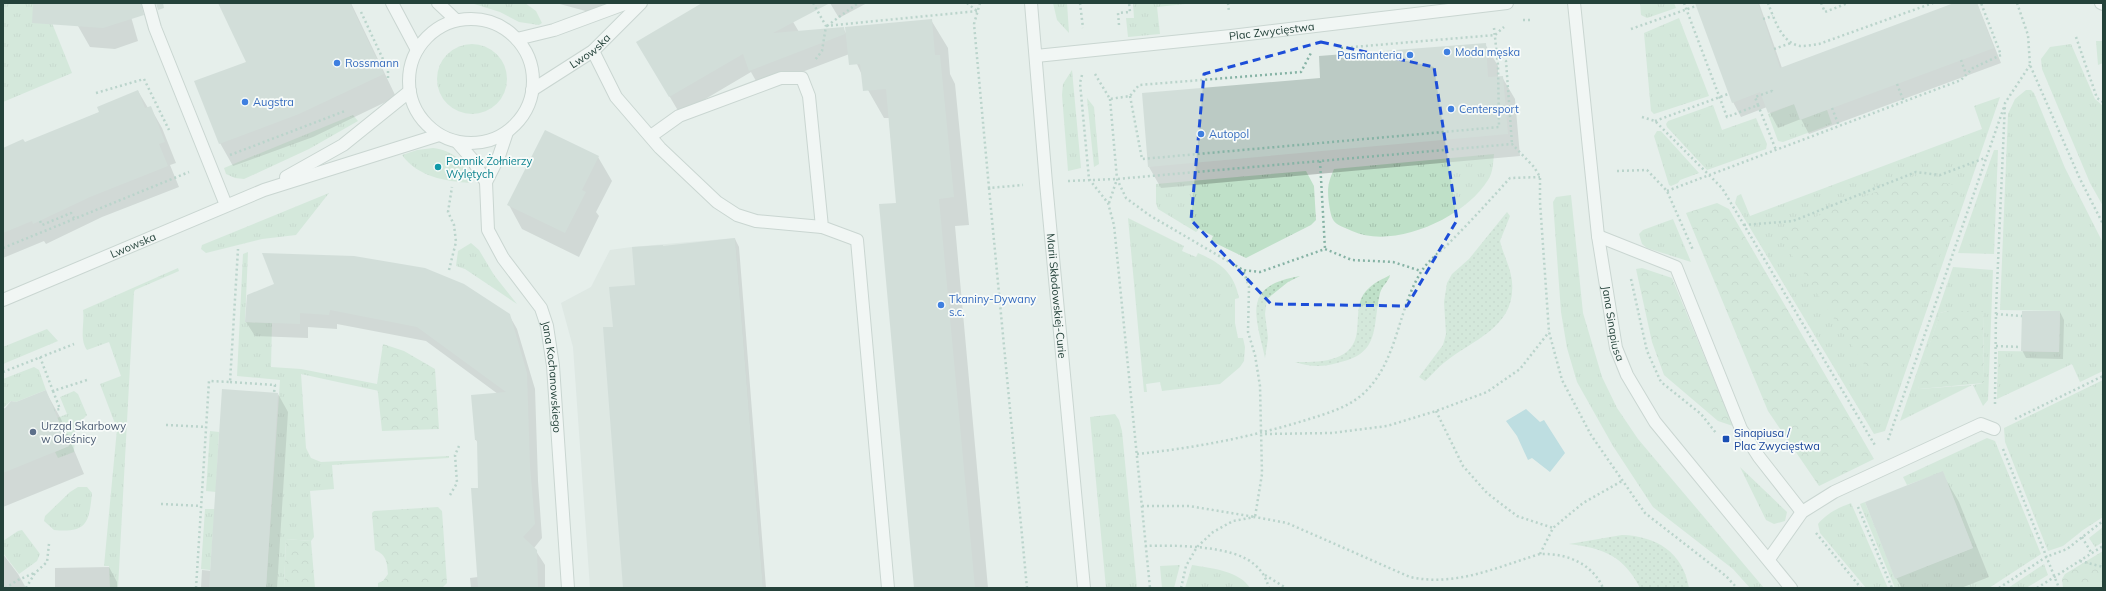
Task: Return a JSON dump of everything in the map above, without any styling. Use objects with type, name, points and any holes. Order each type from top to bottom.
[{"type":"street","points":[[148,3],[155,28],[226,205]]},
{"type":"street","points":[[392,3],[417,50]]},
{"type":"street","points":[[438,3],[456,20]]},
{"type":"street","points":[[517,39],[554,30],[627,3]]},
{"type":"street","name":"Lwowska","points":[[532,90],[593,51],[641,3]]},
{"type":"street","name":"Marii Skłodowskiej-Curie","points":[[1031,3],[1046,183],[1084,588]]},
{"type":"street","name":"Plac Zwycięstwa","points":[[1036,56],[1230,36],[1507,3]]},
{"type":"street","name":"Jana Sinapiusa","points":[[1574,3],[1598,236],[1611,327],[1616,348],[1627,374],[1655,422],[1717,499],[1769,559],[1791,588]]},
{"type":"street","points":[[470,19],[488,21],[504,28],[517,39],[529,61],[532,72],[532,90],[525,111],[519,120],[507,132],[492,140],[475,144],[458,142],[439,135],[425,124],[415,110],[410,91],[409,77],[411,64],[417,50],[428,35],[440,26],[456,20],[470,19]]},
{"type":"street","points":[[593,51],[616,97],[660,148],[717,202],[738,215],[756,221],[822,227],[856,240],[888,588]]},
{"type":"street","points":[[651,136],[679,116],[781,78],[802,78],[809,96],[822,227]]},
{"type":"street","name":"Lwowska","points":[[264,190],[343,145],[410,91]]},
{"type":"street","name":"Jana Kochanowskiego","points":[[486,182],[499,156],[507,132]]},
{"type":"street","name":"Lwowska","points":[[3,300],[264,190],[439,135]]},
{"type":"street","name":"Jana Kochanowskiego","points":[[458,142],[472,159],[486,182],[488,230],[503,258],[541,308],[551,345],[568,588]]},
{"type":"street","points":[[1598,236],[1676,267],[1741,429],[1759,457],[1802,512]]},
{"type":"street","points":[[1769,559],[1802,512],[1848,485],[1981,424],[1994,429]]},
{"type":"path","points":[[802,78],[822,51],[826,26],[813,3]]},
{"type":"path","points":[[826,26],[858,3]]},
{"type":"path","points":[[967,3],[977,11]]},
{"type":"path","points":[[980,3],[974,24],[1027,588]]},
{"type":"path","points":[[1080,3],[1083,33]]},
{"type":"path","points":[[1684,3],[1727,117],[1758,105]]},
{"type":"path","points":[[1768,3],[1778,27],[1792,43],[1801,46],[1819,44],[1933,3]]},
{"type":"path","points":[[1821,3],[1825,12],[1848,3]]},
{"type":"path","points":[[1668,191],[1961,80],[1973,68],[2001,55],[1981,3]]},
{"type":"path","points":[[2018,3],[2028,35],[2030,65],[2080,179],[2103,224]]},
{"type":"path","points":[[1130,96],[1142,158],[1499,127],[1497,55],[1492,4]]},
{"type":"path","points":[[1632,29],[1696,6]]},
{"type":"path","points":[[826,26],[977,11]]},
{"type":"path","points":[[361,12],[388,70],[388,84]]},
{"type":"path","points":[[1763,19],[1773,16]]},
{"type":"path","points":[[1520,20],[1532,20]]},
{"type":"path","points":[[1334,49],[1495,35],[1509,23]]},
{"type":"path","points":[[2076,37],[2098,98],[2103,102]]},
{"type":"path","points":[[1774,49],[1792,43]]},
{"type":"path","points":[[1110,99],[1130,96],[1138,85],[1301,72],[1311,51],[1319,50]]},
{"type":"path","points":[[1497,55],[1506,61],[1512,144],[1534,167],[1540,177],[1540,209],[1549,332],[1562,380],[1591,435],[1645,513],[1726,576],[1737,588]]},
{"type":"path","points":[[1961,60],[1966,74]]},
{"type":"path","points":[[1888,466],[1887,444],[2005,103],[2030,65]]},
{"type":"path","points":[[1084,68],[1080,83],[1089,179],[1108,203],[1114,225],[1150,588]]},
{"type":"path","points":[[1094,74],[1110,99],[1117,179],[1126,198],[1149,215],[1242,270],[1260,272],[1325,249],[1352,260],[1393,262],[1421,272]]},
{"type":"path","points":[[96,93],[144,78],[170,133]]},
{"type":"path","points":[[1897,84],[1904,102]]},
{"type":"path","points":[[1773,94],[1772,91],[1755,97],[1776,150]]},
{"type":"path","points":[[1655,121],[1728,94]]},
{"type":"path","points":[[2005,103],[1996,314],[1994,429],[2059,588]]},
{"type":"path","points":[[1832,108],[1839,126]]},
{"type":"path","points":[[3,248],[208,163],[346,111]]},
{"type":"path","points":[[1642,116],[1655,121],[1722,188],[1888,466]]},
{"type":"path","points":[[989,188],[1089,179],[1117,179],[1512,144]]},
{"type":"path","points":[[1744,225],[1793,221],[1916,172],[1940,175],[1986,158]]},
{"type":"path","points":[[1320,161],[1325,249]]},
{"type":"path","points":[[186,166],[188,172]]},
{"type":"path","points":[[1617,171],[1647,170],[1668,191],[1696,257]]},
{"type":"path","points":[[1137,454],[1260,434],[1334,411],[1353,402],[1368,390],[1391,351],[1410,293],[1421,272],[1431,258],[1451,241],[1510,178],[1540,177]]},
{"type":"path","points":[[1108,203],[1117,179]]},
{"type":"path","points":[[449,270],[456,242],[454,225],[448,212],[452,187]]},
{"type":"path","points":[[40,221],[42,225],[71,213],[74,218]]},
{"type":"path","points":[[1629,248],[1630,276],[1638,314],[1647,351],[1661,382],[1701,414],[1718,436]]},
{"type":"path","points":[[230,382],[238,249]]},
{"type":"path","points":[[1242,270],[1249,287],[1248,332],[1255,355],[1260,386],[1262,474],[1255,517]]},
{"type":"path","points":[[1996,314],[2022,316]]},
{"type":"path","points":[[1260,434],[1332,433],[1387,426],[1436,411],[1486,392],[1520,369],[1549,332]]},
{"type":"path","points":[[3,372],[74,344]]},
{"type":"path","points":[[1996,346],[2021,347]]},
{"type":"path","points":[[40,358],[60,409],[54,410]]},
{"type":"path","points":[[1994,429],[2103,376]]},
{"type":"path","points":[[53,391],[87,380]]},
{"type":"path","points":[[196,588],[206,427],[209,421],[209,381],[275,385],[274,393]]},
{"type":"path","points":[[1436,411],[1463,466],[1487,493],[1517,516],[1553,528]]},
{"type":"path","points":[[166,425],[206,427]]},
{"type":"path","points":[[450,495],[457,483],[455,455],[459,446]]},
{"type":"path","points":[[1540,554],[1553,528],[1583,503],[1622,481]]},
{"type":"path","points":[[1848,485],[1892,588]]},
{"type":"path","points":[[202,499],[206,500]]},
{"type":"path","points":[[161,504],[201,506]]},
{"type":"path","points":[[1142,506],[1189,506],[1287,523],[1410,576],[1425,580],[1453,580],[1540,554],[1555,554],[1570,558],[1583,564],[1593,574],[1603,588]]},
{"type":"path","points":[[1802,512],[1814,531],[1861,588]]},
{"type":"path","points":[[1181,588],[1186,566],[1197,547],[1213,532],[1233,521],[1255,517]]},
{"type":"path","points":[[1999,588],[2046,557],[2068,549],[2103,521]]},
{"type":"path","points":[[2082,537],[2092,554]]},
{"type":"path","points":[[26,588],[35,573],[47,562],[49,544]]},
{"type":"path","points":[[1145,546],[1197,547],[1238,556],[1254,563],[1265,575],[1286,588]]},
{"type":"path","points":[[2037,588],[2103,546]]},
{"type":"path","points":[[2079,561],[2103,567]]},
{"type":"path","points":[[5,588],[18,580],[35,573]]},
{"type":"path","points":[[1265,575],[1269,588]]},
{"type":"highlighted area","points":[[1321,42],[1434,67],[1457,220],[1407,306],[1271,304],[1191,220],[1204,74]]},
{"type":"shaded area","points":[[735,238],[763,588],[590,588],[573,347],[561,303],[591,287],[610,250]]},
{"type":"green space","points":[[3,3],[44,3],[72,73],[3,102]]},
{"type":"green space","points":[[471,3],[525,3],[536,11],[542,23],[539,25],[519,22],[500,12]]},
{"type":"green space","points":[[1053,3],[1067,3],[1069,33],[1057,20]]},
{"type":"green space","points":[[1133,3],[1194,3],[1157,7],[1160,34],[1128,37],[1126,18],[1134,18]]},
{"type":"green space","points":[[1640,3],[1674,3],[1676,8],[1647,18],[1641,15]]},
{"type":"green space","points":[[1679,18],[1709,96],[1654,114],[1651,111],[1644,33]]},
{"type":"green space","points":[[2096,41],[2103,41],[2103,63],[2098,65]]},
{"type":"green space","points":[[472,44],[485,47],[497,54],[504,66],[507,79],[504,92],[497,104],[485,111],[472,114],[459,111],[447,104],[440,92],[437,79],[440,66],[447,54],[459,47]]},
{"type":"green space","points":[[2071,44],[2095,99],[2103,106],[2103,206],[2090,183],[2042,69],[2041,59],[2050,47]]},
{"type":"green space","points":[[1072,70],[1081,168],[1068,171],[1062,95],[1063,84]]},
{"type":"green space","points":[[2026,90],[2031,90],[2034,93],[2065,168],[2103,243],[2103,371],[2080,382],[2072,364],[1997,399],[1998,351],[2059,352],[2060,311],[2000,310],[2008,114],[2015,99]]},
{"type":"green space","points":[[2000,97],[1885,431],[1874,434],[1735,203],[1737,196],[1741,194],[1750,216],[1982,129],[1974,106]]},
{"type":"green space","points":[[1087,98],[1094,107],[1099,164],[1094,167]]},
{"type":"green space","points":[[1794,104],[1827,110],[1832,124],[1783,142],[1778,141],[1768,114]]},
{"type":"green space","points":[[1713,105],[1722,130],[1756,118],[1767,144],[1766,149],[1707,170],[1667,127],[1666,124],[1668,121]]},
{"type":"green space","points":[[353,115],[358,121],[309,149],[244,179],[235,178],[226,174],[224,168]]},
{"type":"green space","points":[[1657,131],[1661,131],[1699,173],[1680,180],[1678,183],[1671,186],[1669,185],[1654,136]]},
{"type":"green space","points":[[433,148],[447,152],[458,159],[466,169],[470,183],[451,181],[424,173],[408,162],[402,155],[417,150]]},
{"type":"green space","points":[[1994,150],[1998,150],[1994,254],[1958,253]]},
{"type":"green space","points":[[1494,154],[1490,177],[1477,194],[1463,207],[1446,218],[1427,227],[1407,233],[1387,236],[1369,236],[1341,226],[1335,222],[1331,216],[1328,190],[1329,182],[1334,169]]},
{"type":"green space","points":[[1306,171],[1314,186],[1316,220],[1311,225],[1246,258],[1211,241],[1213,236],[1199,229],[1196,232],[1158,209],[1156,203],[1156,184]]},
{"type":"green space","points":[[1914,176],[1963,187],[1901,368],[1868,370],[1777,233]]},
{"type":"green space","points":[[329,193],[296,235],[262,239],[206,253],[201,249],[202,245]]},
{"type":"green space","points":[[1571,195],[1583,313],[1602,377],[1617,408],[1638,439],[1764,588],[1750,588],[1733,569],[1653,507],[1613,446],[1577,382],[1567,348],[1561,312],[1553,202],[1556,197]]},
{"type":"green space","points":[[1717,203],[1729,209],[1874,459],[1819,486],[1768,411],[1686,213]]},
{"type":"green space","points":[[1507,212],[1510,216],[1500,241],[1512,282],[1511,297],[1507,310],[1500,321],[1491,330],[1445,362],[1425,381],[1419,377],[1443,345],[1446,334],[1444,302],[1447,283],[1452,274],[1469,259]]},
{"type":"green space","points":[[1128,218],[1184,246],[1182,251],[1196,257],[1198,253],[1220,265],[1230,275],[1234,282],[1239,298],[1235,299],[1235,323],[1238,338],[1243,338],[1245,347],[1244,361],[1240,367],[1220,384],[1162,391],[1160,382],[1146,384],[1147,392],[1144,392]]},
{"type":"green space","points":[[1673,219],[1691,262],[1647,248],[1642,244],[1639,234],[1643,230]]},
{"type":"green space","points":[[471,243],[479,250],[494,275],[517,304],[465,269],[456,266],[458,251]]},
{"type":"green space","points":[[248,252],[245,322],[272,323],[271,367],[301,369],[377,384],[379,391],[301,374],[306,448],[311,458],[321,462],[449,456],[449,458],[332,465],[334,489],[310,491],[314,537],[311,541],[286,539],[284,588],[266,588],[280,380],[237,376],[243,254]]},
{"type":"green space","points":[[1953,267],[1993,270],[1988,400],[1983,406],[1973,385],[1984,383],[1983,311],[1947,311],[1940,313],[1918,381],[1919,389],[1972,385],[1900,421]]},
{"type":"green space","points":[[178,268],[179,271],[135,290],[134,292],[118,588],[110,588],[109,566],[104,566],[117,429],[100,384],[121,376],[109,342],[87,350],[83,341],[83,310]]},
{"type":"green space","points":[[1642,268],[1672,278],[1733,426],[1718,421],[1664,375],[1652,342],[1636,269]]},
{"type":"green space","points":[[1390,275],[1380,293],[1372,338],[1368,346],[1361,353],[1351,359],[1327,365],[1311,366],[1295,362],[1324,361],[1342,355],[1349,349],[1354,342],[1357,331],[1359,308],[1362,297],[1365,292],[1376,282]]},
{"type":"green space","points":[[1300,276],[1288,282],[1267,299],[1265,314],[1268,338],[1265,358],[1256,315],[1257,304],[1261,294],[1269,287],[1281,281]]},
{"type":"green space","points":[[1947,311],[1983,311],[1984,383],[1919,389],[1917,382],[1940,313]]},
{"type":"green space","points":[[47,329],[58,341],[3,364],[3,347]]},
{"type":"green space","points":[[383,344],[404,351],[435,369],[439,429],[382,431],[377,384]]},
{"type":"green space","points":[[34,367],[39,370],[46,390],[16,402],[11,401],[3,408],[3,379]]},
{"type":"green space","points":[[2103,380],[2103,517],[2083,530],[2063,546],[2048,551],[2005,442],[2004,428]]},
{"type":"green space","points":[[74,391],[78,394],[87,415],[75,427],[74,452],[58,458],[55,452],[69,446],[57,418],[67,414],[60,397]]},
{"type":"green space","points":[[1115,414],[1119,420],[1122,431],[1137,588],[1106,588],[1090,417]]},
{"type":"green space","points":[[210,431],[219,432],[216,492],[206,491]]},
{"type":"green space","points":[[1987,438],[1995,441],[2041,554],[1989,588],[1895,588],[1860,504],[1865,502],[1895,578],[1973,548],[1943,472],[1907,485],[1903,477]]},
{"type":"green space","points":[[1740,467],[1787,512],[1785,521],[1774,524],[1766,520]]},
{"type":"green space","points":[[78,487],[87,487],[92,493],[87,519],[80,528],[65,531],[54,530],[44,521],[45,516],[70,492]]},
{"type":"green space","points":[[1851,503],[1888,588],[1866,588],[1820,533],[1818,524],[1821,520],[1833,511]]},
{"type":"green space","points":[[438,507],[442,511],[447,583],[443,587],[378,588],[378,583],[383,581],[388,574],[387,563],[384,557],[375,550],[372,513],[374,511]]},
{"type":"green space","points":[[205,509],[215,509],[210,570],[201,569]]},
{"type":"green space","points":[[2103,527],[2103,542],[2095,547],[2089,538]]},
{"type":"green space","points":[[22,530],[40,554],[37,561],[19,574],[3,553],[3,541]]},
{"type":"green space","points":[[1622,535],[1646,539],[1666,548],[1681,565],[1686,575],[1689,588],[1640,588],[1627,568],[1611,556],[1592,548],[1569,544]]},
{"type":"green space","points":[[286,539],[311,541],[315,588],[284,588]]},
{"type":"green space","points":[[2103,551],[2103,588],[2063,588],[2062,579],[2065,574]]},
{"type":"green space","points":[[2044,564],[2048,575],[2026,588],[2008,588]]},
{"type":"green space","points":[[1180,565],[1174,588],[1162,588],[1160,566]]},
{"type":"green space","points":[[1192,565],[1216,569],[1232,574],[1245,582],[1250,588],[1185,588]]},
{"type":"water","points":[[1526,409],[1540,422],[1544,420],[1565,453],[1550,472],[1532,458],[1528,460],[1517,436],[1506,421]]},
{"type":"building","points":[[33,3],[141,3],[144,15],[103,28],[32,23]]},
{"type":"building","points":[[156,3],[163,3],[164,8],[158,10]]},
{"type":"building","points":[[218,3],[350,3],[384,74],[299,114],[219,144],[194,81],[246,62]]},
{"type":"building","points":[[702,3],[830,3],[773,33],[844,27],[845,34],[749,71],[743,54],[669,97],[636,42]]},
{"type":"building","points":[[1695,3],[1758,3],[1780,68],[1954,3],[1977,3],[1994,48],[1800,120],[1794,104],[1768,113],[1760,92],[1732,103]]},
{"type":"building","points":[[932,19],[935,55],[940,55],[954,197],[939,199],[975,588],[914,588],[879,204],[896,203],[886,89],[863,91],[860,64],[849,65],[845,27]]},
{"type":"building","points":[[1486,43],[1488,77],[1503,76],[1508,134],[1148,167],[1142,93],[1320,78],[1319,56]]},
{"type":"building","points":[[138,90],[145,108],[151,106],[165,142],[159,144],[168,166],[90,197],[33,224],[32,221],[3,233],[3,148],[23,139],[25,142],[99,112],[97,107]]},
{"type":"building","points":[[545,130],[599,156],[582,190],[586,192],[565,233],[507,205]]},
{"type":"building","points":[[735,238],[763,588],[623,588],[603,327],[613,327],[609,287],[635,285],[632,247],[663,246]]},
{"type":"building","points":[[262,253],[354,256],[425,268],[464,284],[510,314],[527,373],[530,466],[535,524],[523,537],[537,550],[538,588],[478,588],[471,488],[478,488],[477,440],[475,440],[471,395],[506,392],[417,327],[330,310],[329,315],[300,313],[300,324],[245,322],[247,295],[274,284]]},
{"type":"building","points":[[2022,311],[2060,311],[2059,352],[2021,351]]},
{"type":"building","points":[[222,389],[278,393],[266,588],[209,588]]},
{"type":"building","name":"Urząd Skarbowy w Oleśnicy","points":[[46,390],[69,446],[3,473],[3,411],[11,401],[16,402]]},
{"type":"building","points":[[1943,471],[1973,548],[1895,579],[1865,502]]},
{"type":"place","name":"Moda męska","points":[[1447,52]]},
{"type":"place","name":"Pasmanteria","points":[[1410,55]]},
{"type":"place","name":"Rossmann","points":[[337,63]]},
{"type":"place","name":"Augstra","points":[[245,102]]},
{"type":"place","name":"Centersport","points":[[1451,109]]},
{"type":"place","name":"Autopol","points":[[1201,134]]},
{"type":"place","name":"Pomnik Żołnierzy Wylętych","points":[[438,167]]},
{"type":"place","name":"Tkaniny-Dywany s.c.","points":[[941,305]]},
{"type":"place","name":"Urząd Skarbowy w Oleśnicy","points":[[33,432]]},
{"type":"place","name":"Sinapiusa / Plac Zwycięstwa","points":[[1726,439]]}]
